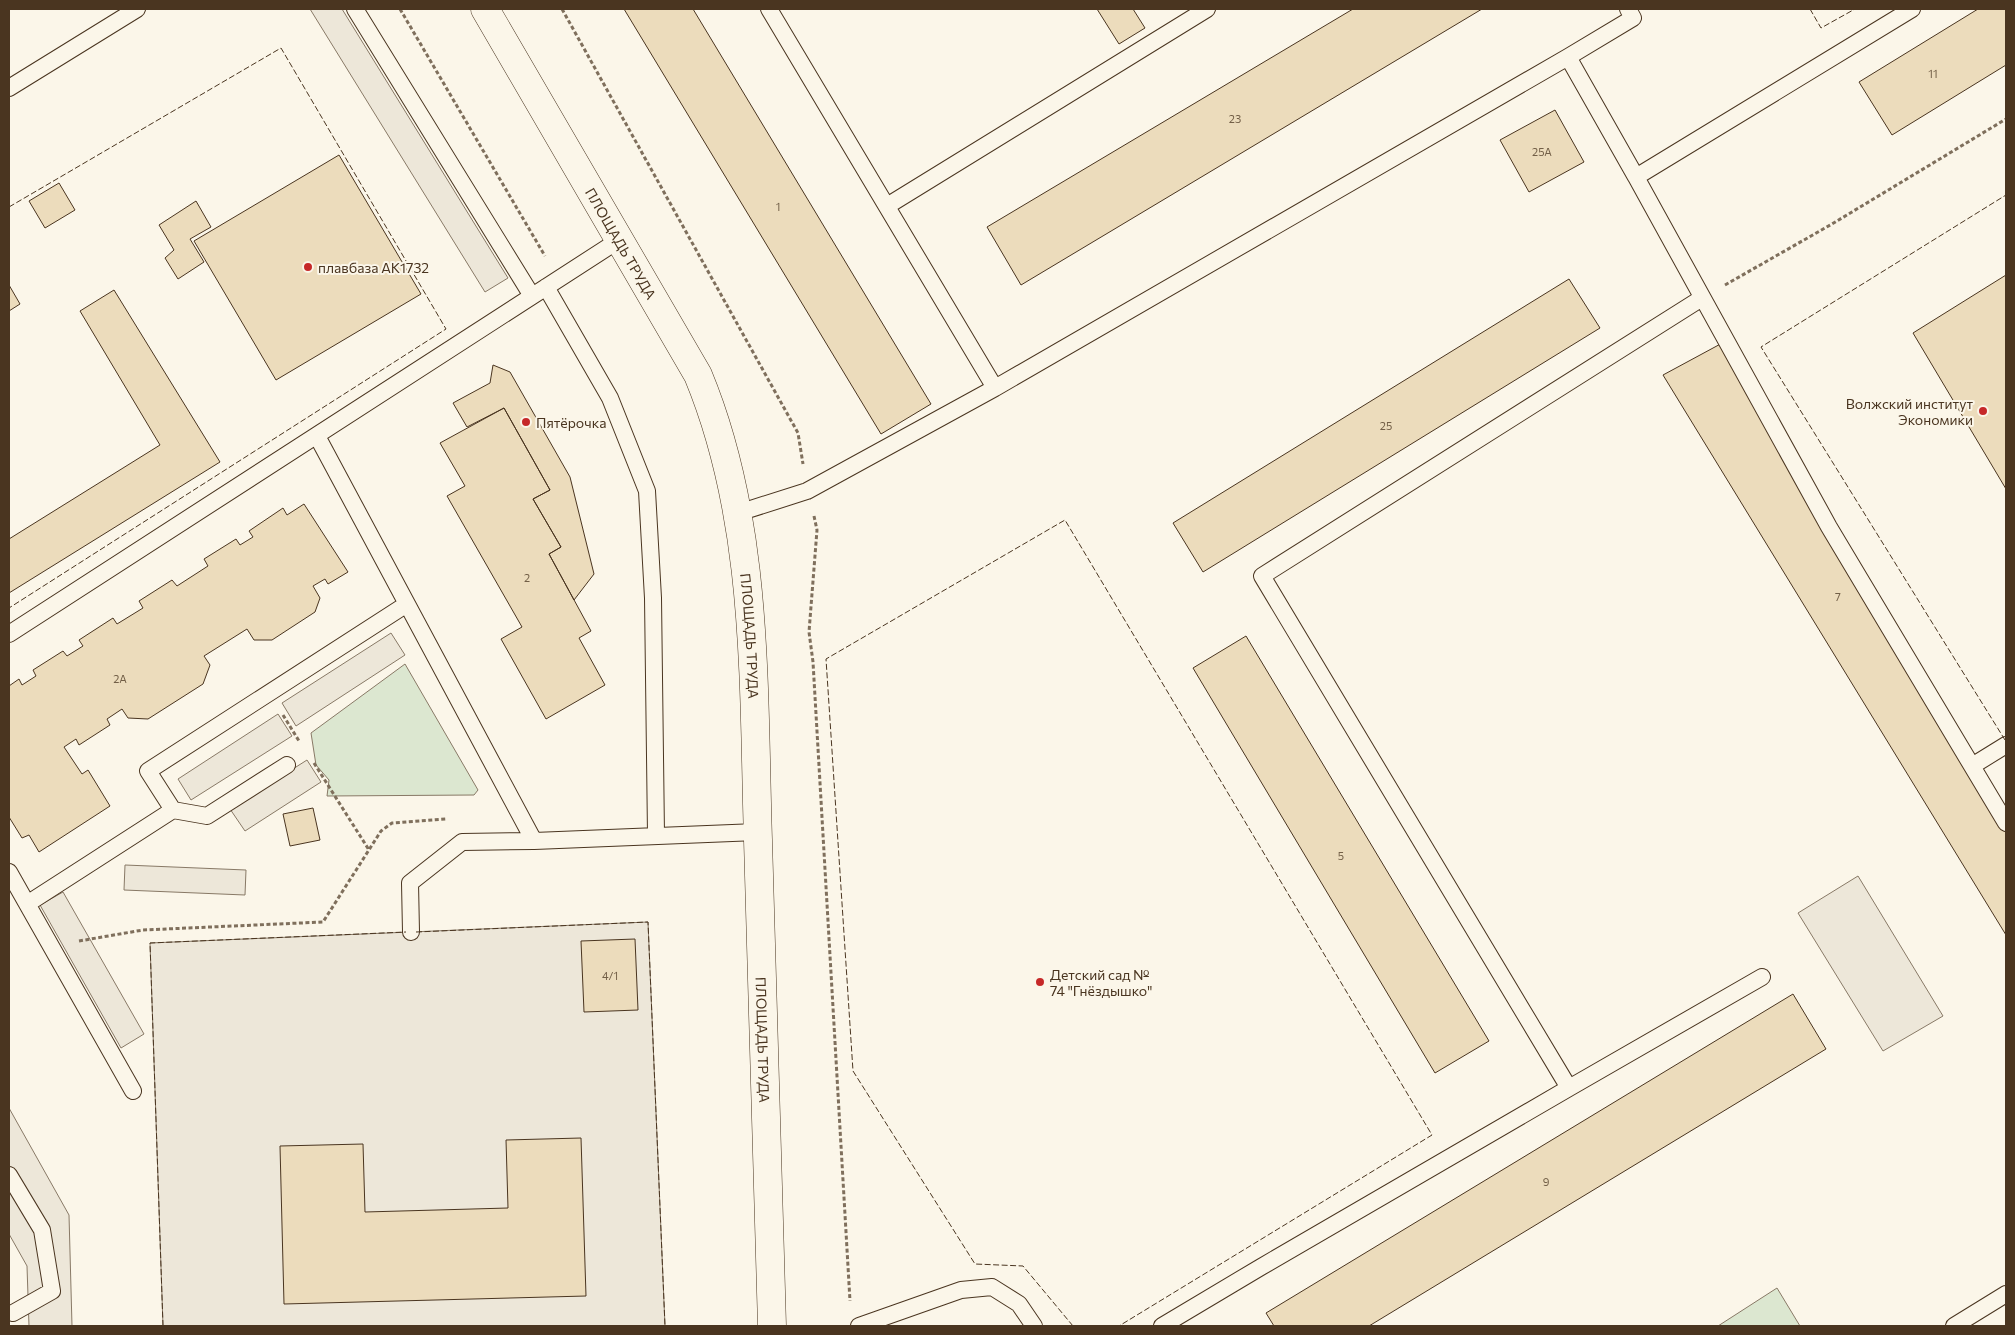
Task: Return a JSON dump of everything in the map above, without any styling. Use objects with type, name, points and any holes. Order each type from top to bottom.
[{"type":"street","name":"ПЛОЩАДЬ ТРУДА","points":[[485,9],[698,375],[711,406],[725,451],[738,513],[753,639],[772,1326]]},
{"type":"lane","points":[[9,88],[137,9]]},
{"type":"lane","points":[[355,9],[545,288],[610,398],[647,491],[653,598],[656,835]]},
{"type":"lane","points":[[770,9],[995,388]]},
{"type":"lane","points":[[887,206],[1207,9]]},
{"type":"lane","points":[[738,513],[807,491],[995,388],[1568,57],[1633,18],[1628,9]]},
{"type":"lane","points":[[1636,177],[1912,9]]},
{"type":"lane","points":[[1568,57],[1830,526],[2006,822]]},
{"type":"lane","points":[[9,634],[620,240]]},
{"type":"lane","points":[[1569,1088],[1262,576],[1702,298]]},
{"type":"lane","points":[[317,436],[534,841]]},
{"type":"lane","points":[[173,810],[148,771],[407,604]]},
{"type":"lane","points":[[1972,766],[2006,745]]},
{"type":"lane","points":[[27,904],[173,810],[206,816],[287,765]]},
{"type":"lane","points":[[411,932],[410,883],[462,842],[757,832]]},
{"type":"lane","points":[[9,872],[133,1091]]},
{"type":"lane","points":[[1162,1326],[1569,1088],[1762,978]]},
{"type":"lane","points":[[9,1175],[42,1230],[52,1291],[12,1318]]},
{"type":"lane","points":[[858,1326],[961,1290],[992,1287],[1019,1304],[1034,1326]]},
{"type":"lane","points":[[1954,1326],[2006,1294]]},
{"type":"path","points":[[400,9],[545,288]]},
{"type":"path","points":[[562,9],[798,433],[807,491],[817,530],[810,632],[850,1306]]},
{"type":"path","points":[[1702,298],[1832,224],[2006,119]]},
{"type":"path","points":[[269,693],[300,743]]},
{"type":"path","points":[[311,759],[369,850]]},
{"type":"path","points":[[51,946],[143,930],[323,922],[381,831],[392,823],[451,819]]},
{"type":"green space","points":[[405,664],[478,790],[474,795],[327,796],[329,780],[316,765],[311,733]]},
{"type":"green space","points":[[1777,1288],[1800,1326],[1718,1326]]},
{"type":"shaded area","points":[[310,9],[342,9],[508,278],[485,292]]},
{"type":"shaded area","points":[[391,633],[405,655],[296,726],[282,703]]},
{"type":"shaded area","points":[[278,714],[292,736],[191,800],[178,779]]},
{"type":"shaded area","points":[[307,760],[321,782],[245,831],[230,809]]},
{"type":"shaded area","points":[[125,865],[246,870],[245,895],[124,890]]},
{"type":"shaded area","points":[[1858,876],[1943,1016],[1883,1051],[1798,913]]},
{"type":"shaded area","points":[[63,892],[144,1034],[121,1048],[40,905]]},
{"type":"shaded area","points":[[648,922],[665,1326],[163,1326],[150,943]]},
{"type":"shaded area","points":[[9,1108],[69,1215],[72,1326],[29,1326],[27,1266],[9,1234]]},
{"type":"building","points":[[624,9],[693,9],[931,404],[881,434]]},
{"type":"building","points":[[1097,9],[1133,9],[1145,28],[1119,44]]},
{"type":"building","points":[[1353,9],[1482,9],[1021,285],[987,227]]},
{"type":"building","points":[[1978,9],[2006,9],[2006,65],[1892,135],[1859,82]]},
{"type":"building","points":[[1555,110],[1584,162],[1529,192],[1500,140]]},
{"type":"building","name":"плавбаза АК1732","points":[[339,155],[421,294],[276,380],[194,241]]},
{"type":"building","points":[[59,183],[75,210],[45,228],[29,201]]},
{"type":"building","points":[[196,201],[211,227],[190,239],[204,262],[178,279],[165,258],[174,250],[159,225]]},
{"type":"building","name":"Волжский институт Экономики","points":[[2006,275],[2006,489],[1913,333]]},
{"type":"building","points":[[1569,279],[1600,328],[1203,572],[1173,523]]},
{"type":"building","points":[[9,285],[20,304],[9,311]]},
{"type":"building","points":[[114,290],[220,462],[9,593],[9,539],[160,445],[80,311]]},
{"type":"building","points":[[1726,341],[2006,817],[2006,935],[1663,375]]},
{"type":"building","points":[[493,365],[510,372],[570,477],[594,574],[574,600],[549,554],[561,547],[533,499],[550,490],[504,408],[467,427],[453,403],[490,383]]},
{"type":"building","points":[[504,408],[550,490],[533,499],[561,547],[549,554],[591,631],[579,638],[605,685],[546,719],[501,639],[522,627],[447,496],[465,486],[440,443]]},
{"type":"building","points":[[304,504],[348,572],[328,584],[325,579],[313,586],[320,598],[315,612],[272,640],[254,640],[247,629],[204,656],[210,665],[203,684],[148,719],[128,718],[122,709],[107,719],[110,725],[79,745],[76,739],[64,747],[82,774],[88,770],[110,806],[39,852],[29,835],[22,838],[9,817],[9,686],[19,679],[22,685],[36,676],[33,670],[63,651],[67,656],[83,646],[79,640],[113,618],[117,624],[143,608],[139,601],[172,580],[177,586],[208,566],[204,559],[236,539],[240,545],[253,537],[249,531],[283,508],[287,515]]},
{"type":"building","points":[[1246,636],[1489,1041],[1435,1073],[1193,668]]},
{"type":"building","points":[[313,808],[320,840],[290,846],[283,814]]},
{"type":"building","points":[[635,939],[638,1010],[584,1012],[581,941]]},
{"type":"building","points":[[1793,994],[1826,1049],[1369,1326],[1274,1326],[1266,1313]]},
{"type":"building","points":[[581,1138],[586,1296],[284,1304],[280,1146],[363,1144],[365,1212],[508,1208],[506,1140]]},
{"type":"fence","points":[[1810,9],[1821,28],[1855,9]]},
{"type":"fence","points":[[9,207],[281,48],[446,329],[9,608]]},
{"type":"fence","points":[[2005,740],[1761,347],[2006,195]]},
{"type":"fence","points":[[1073,1326],[1023,1266],[975,1264],[853,1071],[826,659],[1065,520],[1432,1135],[1119,1326]]},
{"type":"fence","points":[[416,932],[648,922],[665,1326]]},
{"type":"fence","points":[[163,1326],[150,943],[406,932]]},
{"type":"place","name":"плавбаза АК1732","points":[[308,267]]},
{"type":"place","name":"Волжский институт Экономики","points":[[1983,411]]},
{"type":"place","name":"Пятёрочка","points":[[526,422]]},
{"type":"place","name":"Детский сад № 74 \"Гнёздышко\"","points":[[1040,982]]}]
